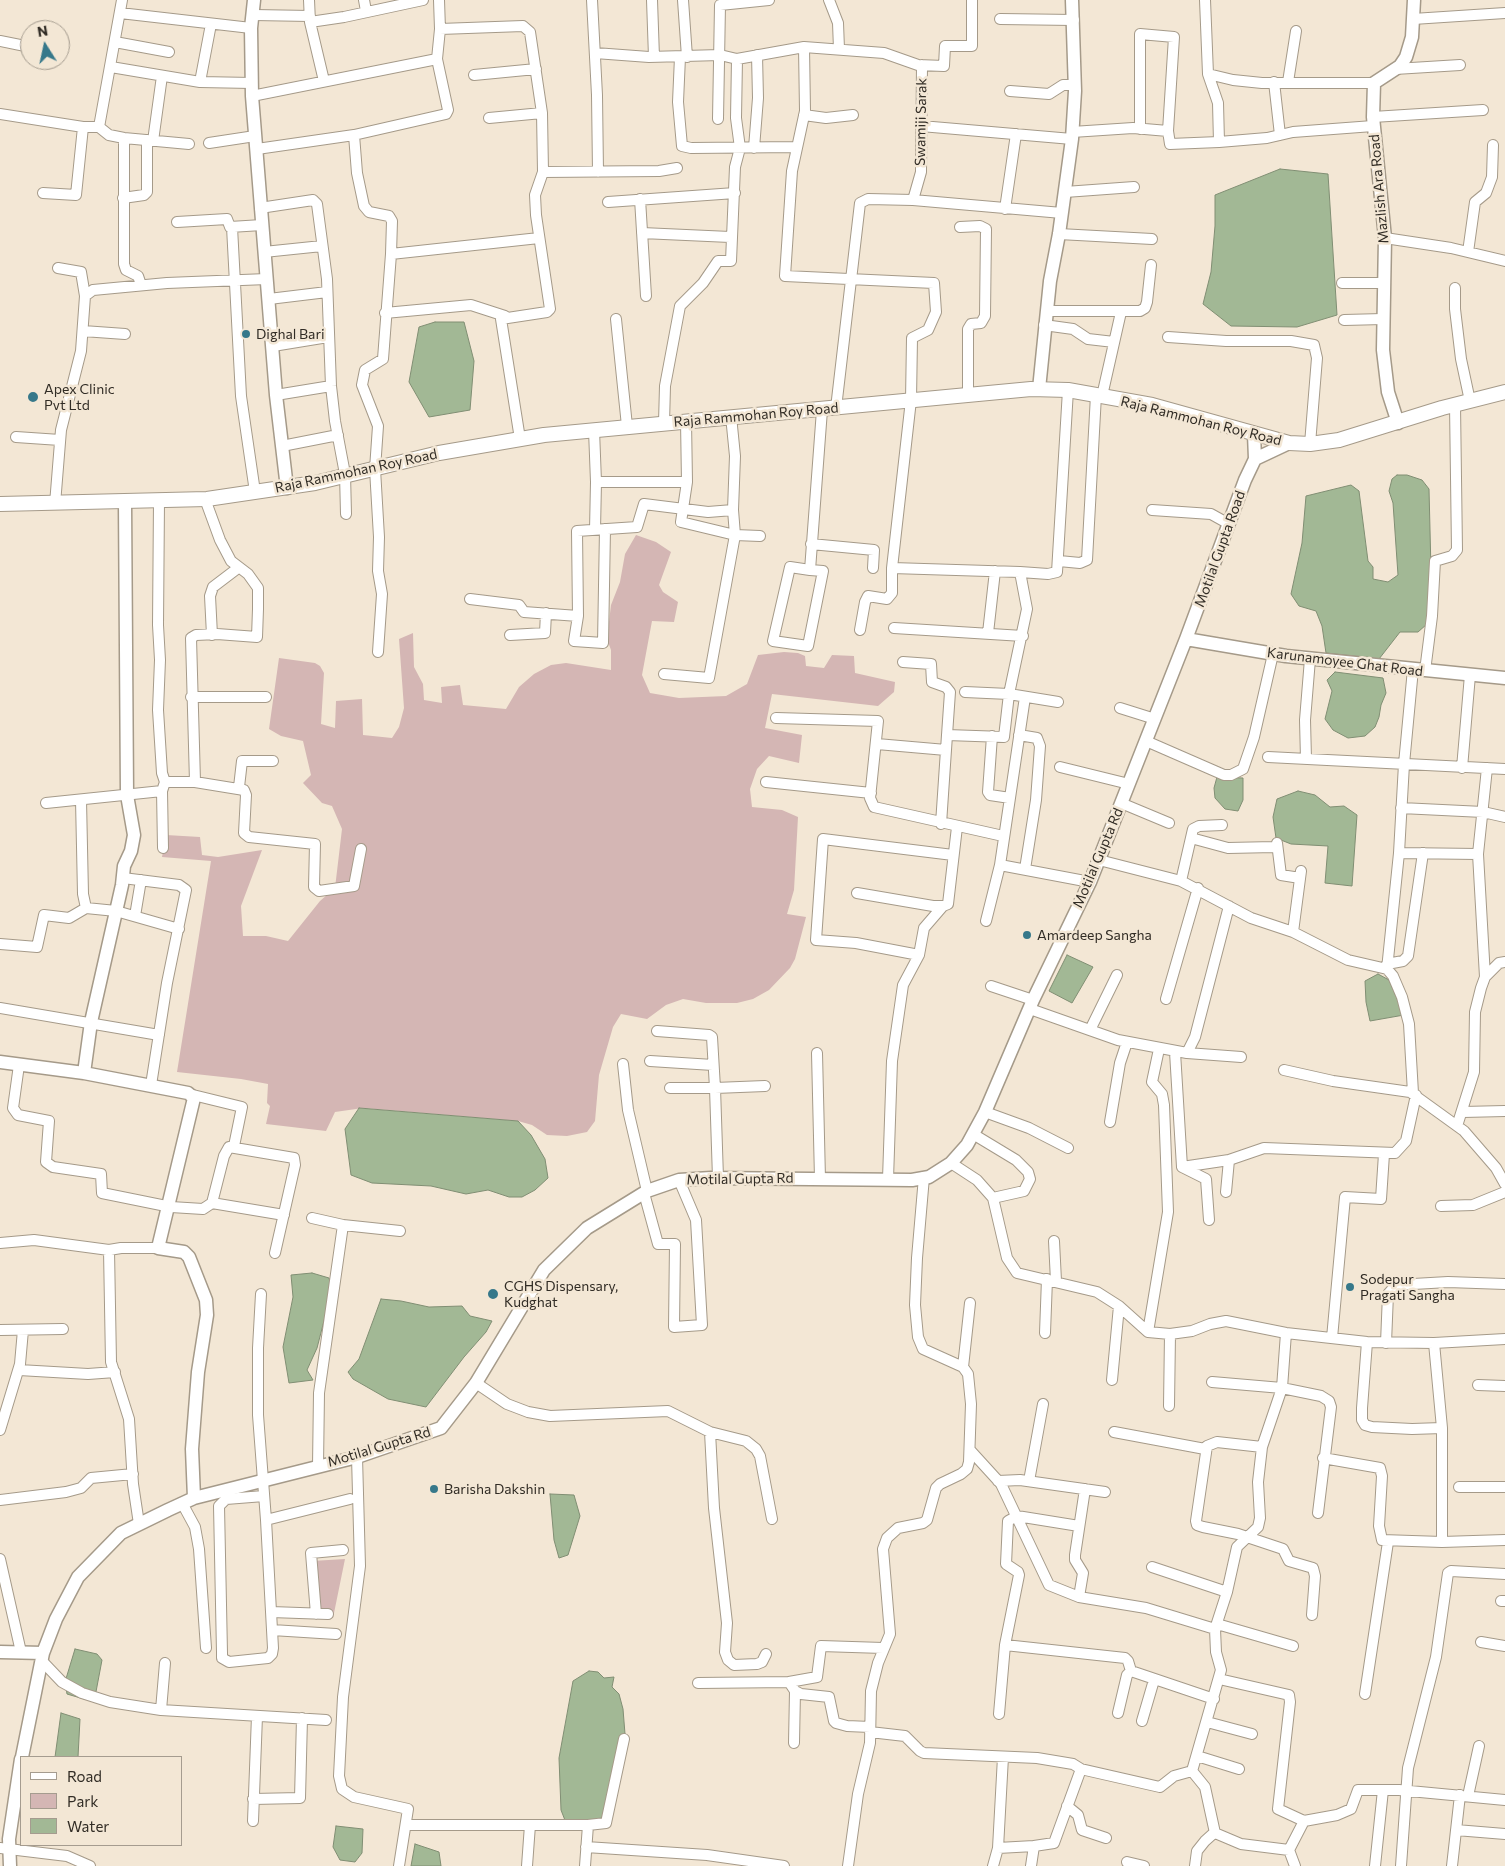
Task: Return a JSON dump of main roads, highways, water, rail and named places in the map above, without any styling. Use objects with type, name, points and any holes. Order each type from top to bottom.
[{"type":"main road","name":"Raja Rammohan Roy Road","points":[[0,504],[204,500],[315,483],[345,474],[439,453],[520,439],[627,426],[829,409],[968,394],[1039,389],[1068,390],[1152,405],[1289,443],[1310,444],[1339,440],[1505,392]]},
{"type":"water","points":[[1280,169],[1328,174],[1337,315],[1297,327],[1231,326],[1203,304],[1211,272],[1215,226],[1215,195]]},
{"type":"water","points":[[435,322],[464,322],[474,361],[470,410],[429,417],[409,382],[419,327]]},
{"type":"water","points":[[1397,475],[1407,475],[1422,480],[1429,489],[1432,612],[1427,624],[1418,632],[1400,632],[1379,659],[1326,653],[1322,626],[1316,611],[1299,606],[1291,594],[1302,543],[1306,496],[1351,485],[1359,491],[1368,561],[1373,567],[1373,579],[1388,582],[1398,575],[1393,503],[1389,491],[1392,479]]},
{"type":"water","points":[[1335,672],[1383,678],[1386,693],[1379,717],[1375,727],[1365,736],[1348,738],[1333,730],[1325,719],[1332,691],[1327,680]]},
{"type":"water","points":[[1217,777],[1243,778],[1243,800],[1238,811],[1225,809],[1215,798],[1214,788]]},
{"type":"water","points":[[1298,791],[1315,795],[1330,807],[1344,806],[1357,815],[1352,886],[1325,883],[1328,846],[1291,844],[1276,838],[1273,817],[1277,799]]},
{"type":"water","points":[[1067,955],[1093,967],[1072,1003],[1049,991]]},
{"type":"water","points":[[1378,974],[1389,980],[1404,1015],[1370,1021],[1366,1002],[1365,981]]},
{"type":"water","points":[[359,1108],[518,1121],[531,1135],[545,1159],[548,1178],[535,1190],[522,1197],[509,1197],[488,1190],[466,1194],[431,1186],[372,1183],[351,1175],[345,1129]]},
{"type":"water","points":[[312,1273],[329,1278],[332,1290],[317,1348],[307,1370],[313,1380],[289,1383],[283,1347],[293,1297],[291,1275]]},
{"type":"water","points":[[381,1299],[429,1307],[462,1306],[470,1316],[492,1321],[486,1332],[464,1357],[426,1407],[388,1399],[353,1379],[348,1372],[359,1359]]},
{"type":"water","points":[[550,1494],[574,1495],[580,1516],[568,1555],[559,1558],[554,1540]]},
{"type":"water","points":[[75,1649],[97,1654],[102,1660],[95,1697],[84,1699],[67,1694],[65,1682]]},
{"type":"water","points":[[589,1671],[598,1672],[604,1678],[614,1677],[612,1687],[619,1694],[623,1709],[625,1734],[606,1812],[600,1824],[568,1828],[561,1810],[559,1758],[573,1681]]},
{"type":"water","points":[[61,1713],[80,1719],[78,1756],[55,1756]]},
{"type":"water","points":[[336,1826],[363,1829],[362,1853],[355,1862],[340,1860],[333,1847]]},
{"type":"water","points":[[415,1844],[439,1852],[441,1866],[411,1866]]},
{"type":"place","name":"Dighal Bari","points":[[246,334]]},
{"type":"place","name":"Apex Clinic Pvt Ltd","points":[[33,397]]},
{"type":"place","name":"Amardeep Sangha","points":[[1027,935]]},
{"type":"place","name":"Sodepur Pragati Sangha","points":[[1350,1287]]},
{"type":"place","name":"CGHS Dispensary, Kudghat","points":[[493,1294]]},
{"type":"place","name":"Barisha Dakshin","points":[[434,1489]]}]
